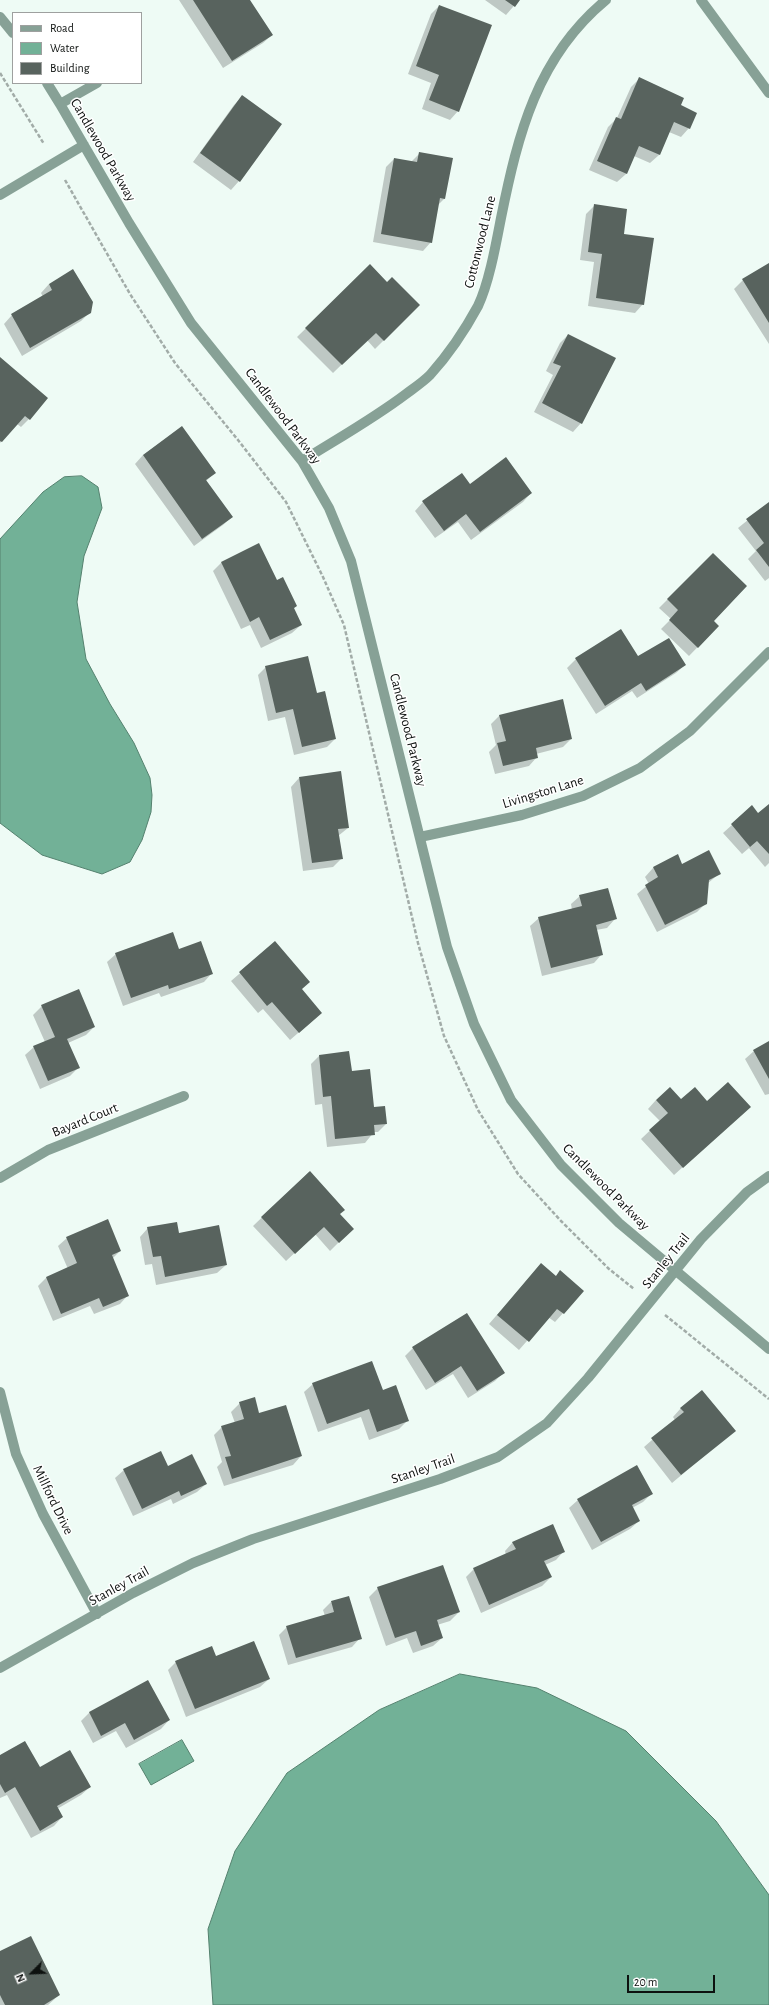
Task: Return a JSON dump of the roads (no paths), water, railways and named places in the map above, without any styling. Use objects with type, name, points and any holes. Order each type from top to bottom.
[{"type":"street","name":"Cottonwood Lane","points":[[302,461],[394,403],[429,376],[456,341],[481,298],[492,261],[513,159],[530,105],[557,53],[594,10],[606,0]]},
{"type":"street","points":[[701,0],[769,93]]},
{"type":"street","points":[[0,17],[12,32]]},
{"type":"street","name":"Candlewood Parkway","points":[[47,84],[60,104],[129,223],[191,322],[302,461],[329,508],[351,561],[447,947],[474,1024],[512,1100],[561,1165],[619,1223],[769,1349]]},
{"type":"street","points":[[60,104],[95,84]]},
{"type":"street","points":[[0,195],[84,145]]},
{"type":"street","name":"Livingston Lane","points":[[420,837],[522,815],[584,796],[640,768],[690,731],[769,652]]},
{"type":"street","name":"Bayard Court","points":[[0,1178],[48,1150],[184,1096]]},
{"type":"street","name":"Stanley Trail","points":[[0,1668],[133,1593],[193,1563],[247,1542],[440,1479],[498,1457],[547,1423],[588,1378],[706,1234],[747,1192],[769,1176]]},
{"type":"street","name":"Millford Drive","points":[[0,1392],[16,1454],[43,1514],[98,1614]]},
{"type":"water","points":[[82,476],[98,487],[102,508],[84,556],[77,602],[86,659],[110,704],[134,743],[150,778],[152,795],[151,812],[142,840],[130,862],[102,874],[42,855],[0,823],[0,539],[43,492],[64,477]]},
{"type":"water","points":[[460,1674],[537,1688],[626,1731],[716,1821],[769,1895],[769,2005],[213,2005],[208,1929],[235,1851],[287,1773],[379,1710]]},
{"type":"water","points":[[182,1740],[194,1761],[151,1785],[139,1764]]}]
